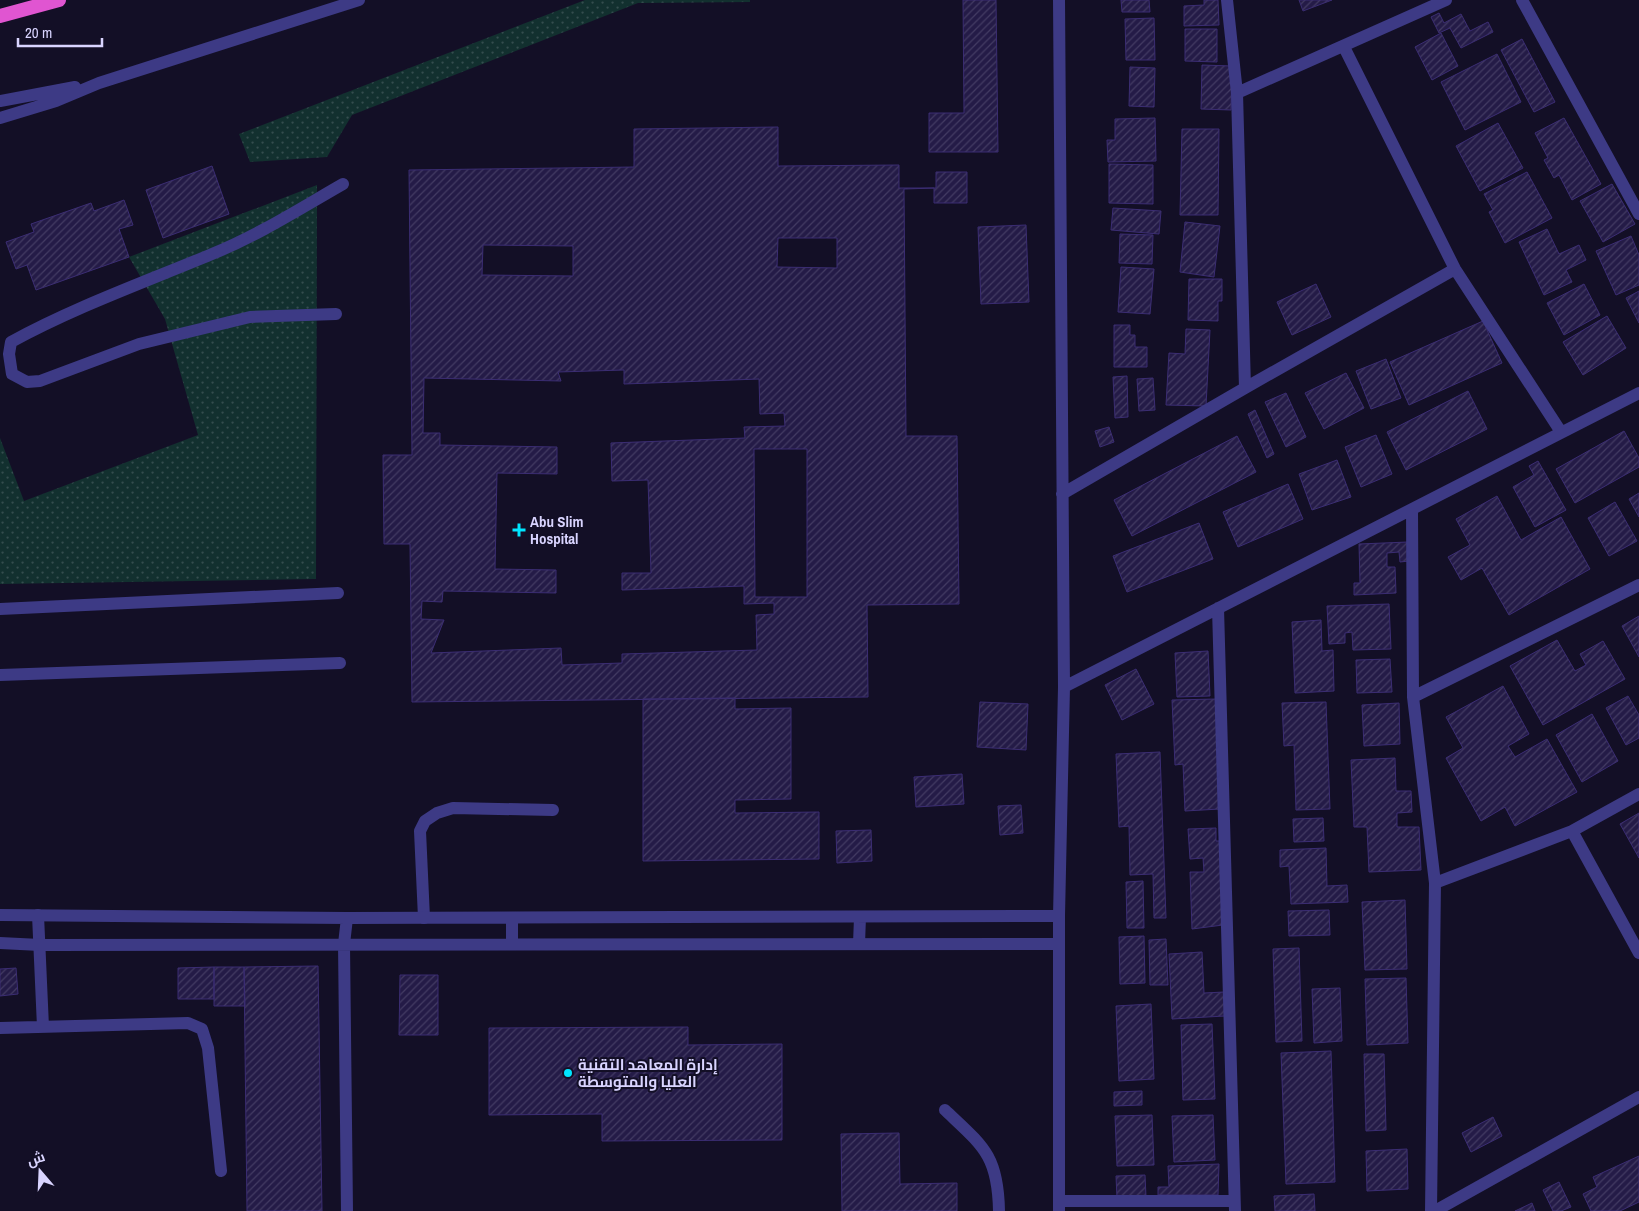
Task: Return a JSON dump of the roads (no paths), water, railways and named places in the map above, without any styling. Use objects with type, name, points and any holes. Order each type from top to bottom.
[{"type":"highway","points":[[0,16],[59,0]]},
{"type":"street","points":[[0,118],[56,101],[100,83],[359,0]]},
{"type":"street","points":[[1059,0],[1064,688],[1059,916],[1059,1206],[1234,1206],[1218,608]]},
{"type":"street","points":[[1227,0],[1237,93],[1245,388]]},
{"type":"street","points":[[1237,93],[1446,0]]},
{"type":"street","points":[[1522,0],[1639,214]]},
{"type":"street","points":[[1344,46],[1455,269],[1561,432]]},
{"type":"street","points":[[0,101],[100,83]]},
{"type":"street","points":[[336,314],[250,317],[140,344],[40,381],[26,382],[12,374],[9,354],[11,342],[36,328],[170,270],[214,254],[277,222],[343,184]]},
{"type":"street","points":[[1062,494],[1455,269]]},
{"type":"street","points":[[1064,688],[1639,393]]},
{"type":"street","points":[[1412,509],[1413,697],[1435,884],[1433,1211],[1639,1097]]},
{"type":"street","points":[[1413,697],[1639,585]]},
{"type":"street","points":[[0,609],[338,593]]},
{"type":"street","points":[[0,675],[340,663]]},
{"type":"street","points":[[1435,884],[1572,831],[1639,794]]},
{"type":"street","points":[[424,918],[420,831],[425,821],[437,813],[454,808],[554,810]]},
{"type":"street","points":[[1572,831],[1639,953]]},
{"type":"street","points":[[0,915],[347,918],[1059,916]]},
{"type":"street","points":[[38,915],[43,1027]]},
{"type":"street","points":[[859,944],[860,917]]},
{"type":"street","points":[[346,1211],[344,944],[347,918]]},
{"type":"street","points":[[512,918],[512,944]]},
{"type":"street","points":[[0,943],[40,945],[1059,944]]},
{"type":"street","points":[[0,1028],[188,1023],[202,1029],[208,1048],[221,1171]]},
{"type":"street","points":[[945,1110],[980,1143],[992,1162],[998,1183],[999,1211]]},
{"type":"place","name":"Abu Slim Hospital","points":[[519,530]]},
{"type":"place","name":"إدارة المعاهد التقنية العليا والمتوسطة","points":[[568,1073]]}]
